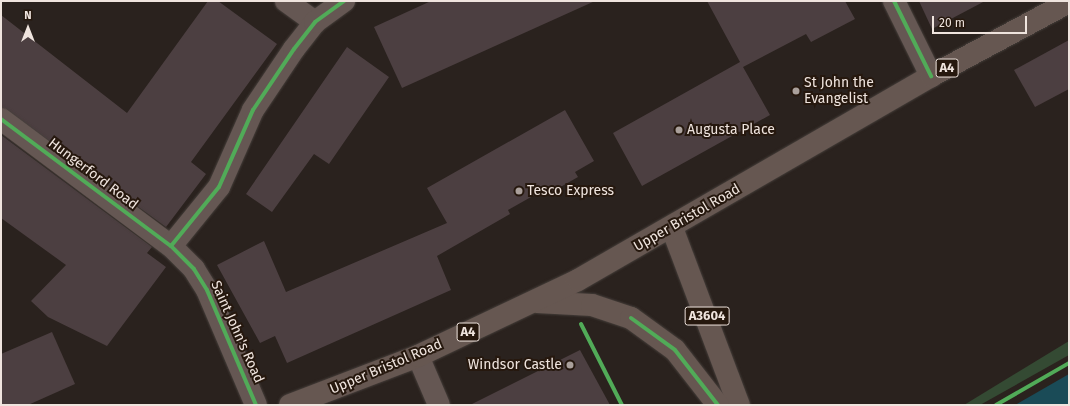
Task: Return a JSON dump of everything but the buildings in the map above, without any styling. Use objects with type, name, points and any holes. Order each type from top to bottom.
[{"type":"main road","name":"Upper Bristol Road","points":[[290,405],[418,356],[530,302],[672,228],[931,76],[1066,2]]},
{"type":"main road","name":"A3604","points":[[672,228],[738,405]]},
{"type":"main road","points":[[530,302],[592,305],[631,318],[675,350],[718,405]]},
{"type":"street","points":[[286,1],[315,22]]},
{"type":"street","points":[[171,246],[219,187],[253,110],[315,22],[344,1]]},
{"type":"street","points":[[894,1],[931,76]]},
{"type":"street","name":"Hungerford Road","points":[[1,119],[171,246]]},
{"type":"street","name":"Saint John's Road","points":[[171,246],[194,268],[207,290],[256,405]]},
{"type":"street","points":[[418,356],[439,405]]},
{"type":"green space","points":[[1069,341],[1069,355],[980,405],[964,405]]},
{"type":"water","points":[[1069,374],[1069,405],[1015,405]]},
{"type":"cycle path","points":[[256,405],[207,290],[194,269],[171,246],[219,187],[253,110],[294,49],[315,22],[344,1]]},
{"type":"cycle path","points":[[894,1],[931,76]]},
{"type":"cycle path","points":[[1,119],[171,246]]},
{"type":"cycle path","points":[[631,318],[675,350],[718,405]]},
{"type":"cycle path","points":[[581,324],[622,405]]},
{"type":"cycle path","points":[[996,405],[1069,363]]},
{"type":"place","name":"St John the Evangelist","points":[[796,91]]},
{"type":"place","name":"Augusta Place","points":[[679,130]]},
{"type":"place","name":"Tesco Express","points":[[519,191]]},
{"type":"place","name":"Windsor Castle","points":[[570,365]]}]
